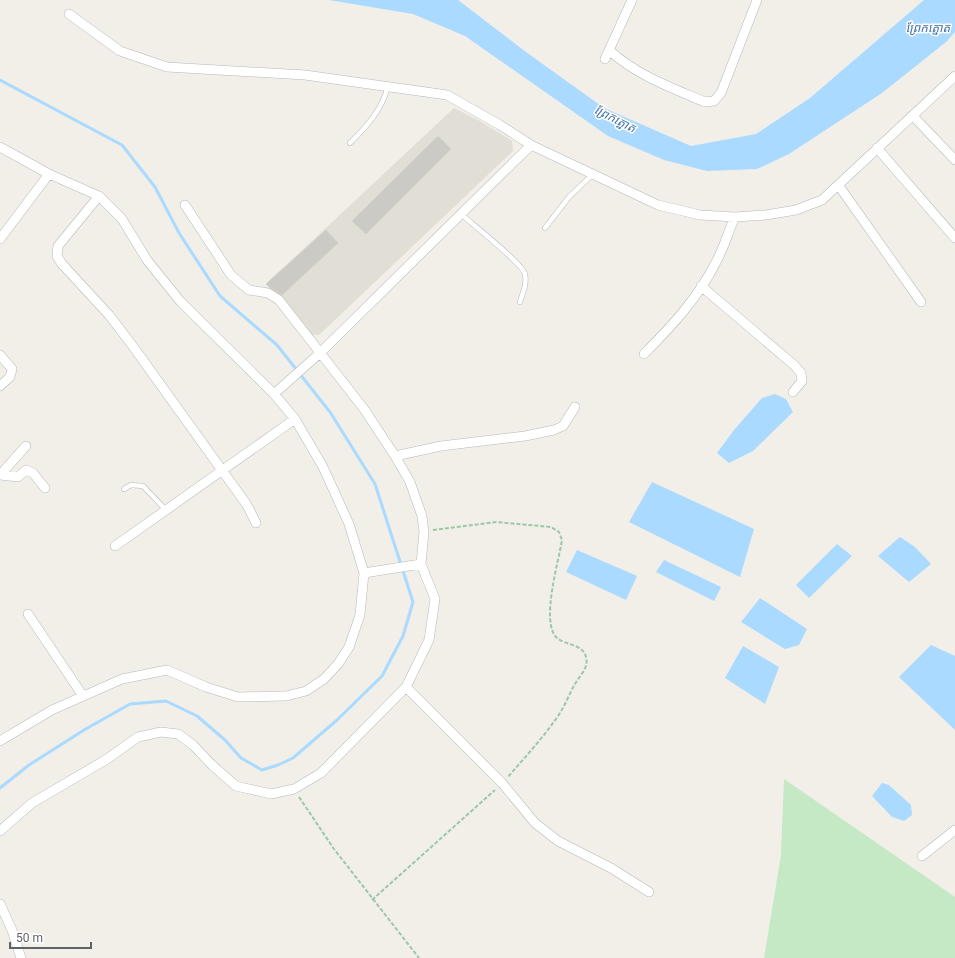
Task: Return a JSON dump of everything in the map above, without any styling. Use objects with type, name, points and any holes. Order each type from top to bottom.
[{"type":"street","points":[[605,59],[632,0]]},
{"type":"street","points":[[609,50],[621,61],[651,79],[705,102],[714,101],[721,93],[757,0]]},
{"type":"street","points":[[69,14],[120,51],[167,67],[305,75],[447,94],[531,145],[592,176],[658,205],[700,215],[735,217],[766,215],[796,210],[822,200],[839,186],[877,148],[955,76]]},
{"type":"street","points":[[913,116],[955,160]]},
{"type":"street","points":[[274,394],[321,352],[531,145]]},
{"type":"street","points":[[0,147],[49,174],[100,196],[122,219],[147,260],[180,300],[274,394],[295,419],[322,467],[349,524],[364,573],[360,615],[349,647],[338,664],[324,678],[306,691],[286,696],[238,697],[206,688],[167,670],[122,679],[52,710],[0,741]]},
{"type":"street","points":[[877,148],[955,238]]},
{"type":"street","points":[[0,239],[49,174]]},
{"type":"street","points":[[839,186],[921,302]]},
{"type":"street","points":[[100,196],[58,246],[57,256],[62,264],[109,315],[132,344],[247,505],[256,523]]},
{"type":"street","points":[[0,831],[32,803],[107,759],[138,737],[161,732],[178,734],[193,745],[212,765],[236,786],[271,794],[294,789],[321,773],[406,687],[429,640],[434,599],[421,564],[424,532],[422,516],[410,482],[364,409],[279,300],[268,293],[249,290],[231,276],[186,205]]},
{"type":"street","points":[[644,354],[668,330],[701,286],[716,263],[735,217]]},
{"type":"street","points":[[701,286],[802,373],[802,381],[793,392]]},
{"type":"street","points":[[0,355],[12,369],[10,377],[0,386]]},
{"type":"street","points":[[395,456],[441,446],[547,432],[563,426],[575,407]]},
{"type":"street","points":[[115,546],[295,419]]},
{"type":"street","points":[[0,474],[26,446]]},
{"type":"street","points":[[0,474],[18,477],[26,470],[33,473],[45,488]]},
{"type":"street","points":[[364,573],[421,564]]},
{"type":"street","points":[[28,614],[84,696]]},
{"type":"street","points":[[406,687],[502,783],[535,823],[558,841],[610,868],[649,892]]},
{"type":"street","points":[[922,856],[955,830]]},
{"type":"street","points":[[0,904],[12,930],[21,958]]},
{"type":"lane","points":[[350,143],[370,123],[385,101],[388,86]]},
{"type":"lane","points":[[545,228],[569,197],[592,176]]},
{"type":"lane","points":[[461,214],[525,272],[526,286],[520,302]]},
{"type":"lane","points":[[124,489],[131,485],[143,486],[166,509]]},
{"type":"path","points":[[372,900],[502,783],[532,750],[559,715],[575,684],[586,668],[586,657],[582,650],[557,638],[552,630],[551,600],[562,540],[559,532],[551,527],[496,522],[424,532]]},
{"type":"path","points":[[294,789],[334,850],[419,958]]},
{"type":"shaded area","points":[[454,108],[480,121],[512,141],[513,151],[319,335],[312,335],[266,284]]},
{"type":"green space","points":[[784,779],[955,897],[955,958],[764,958],[781,855]]},
{"type":"water","name":"ព្រែកត្នោត","points":[[329,0],[458,0],[526,52],[604,108],[691,146],[756,134],[810,98],[924,0],[955,0],[955,32],[946,42],[882,93],[789,154],[757,169],[707,171],[664,160],[608,136],[465,36],[413,14]]},
{"type":"water","points":[[775,394],[786,399],[793,412],[753,451],[729,463],[717,453],[734,430],[762,398]]},
{"type":"water","points":[[652,482],[754,529],[740,577],[629,522]]},
{"type":"water","points":[[900,537],[915,547],[931,564],[909,582],[878,556]]},
{"type":"water","points":[[837,544],[852,556],[809,598],[796,585]]},
{"type":"water","points":[[577,550],[637,576],[626,600],[566,572]]},
{"type":"water","points":[[664,560],[721,587],[714,601],[656,572]]},
{"type":"water","points":[[760,598],[807,629],[799,645],[785,649],[741,622]]},
{"type":"water","points":[[931,645],[955,656],[955,730],[899,677]]},
{"type":"water","points":[[743,646],[779,667],[765,704],[725,678]]},
{"type":"water","points":[[882,783],[889,785],[911,805],[912,815],[904,821],[892,817],[872,796]]},
{"type":"building","points":[[438,136],[451,149],[366,234],[352,221]]},
{"type":"building","points":[[326,230],[338,243],[282,295],[266,284]]},
{"type":"waterway","points":[[0,80],[122,145],[155,187],[179,233],[220,296],[277,345],[330,412],[375,484],[413,602],[403,636],[382,676],[337,720],[293,758],[278,765],[262,770],[241,758],[225,740],[197,716],[166,701],[130,704],[84,730],[29,765],[0,788]]}]
